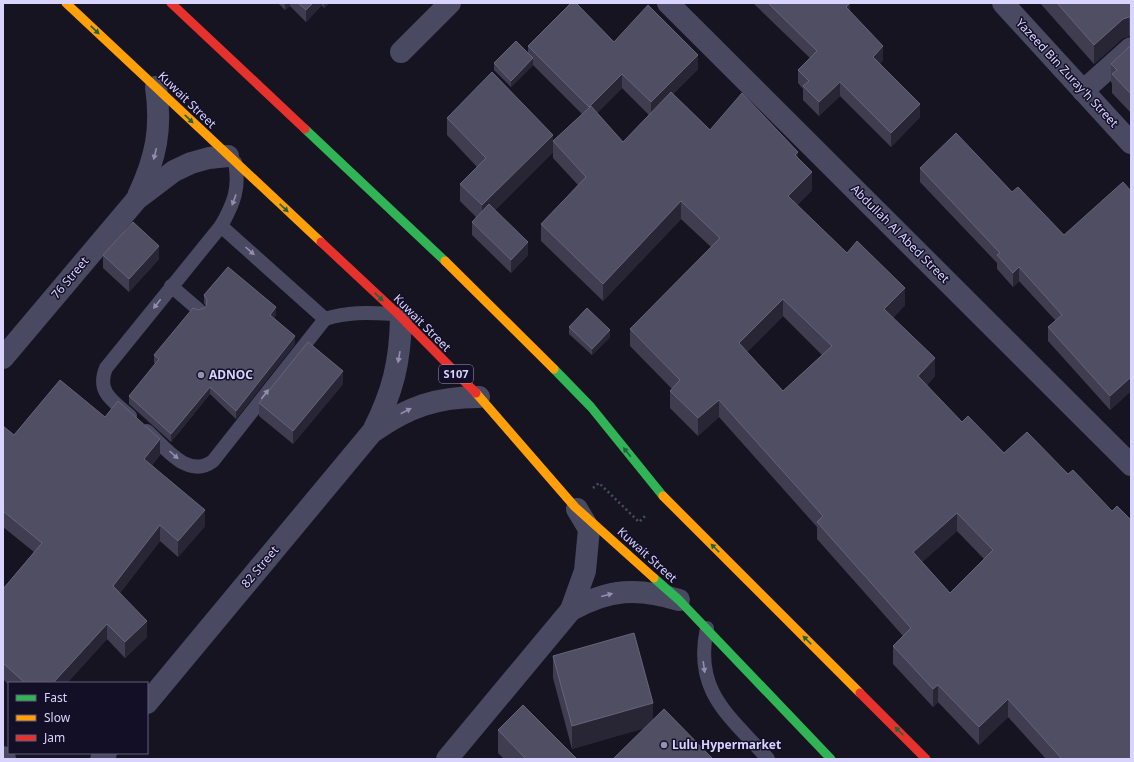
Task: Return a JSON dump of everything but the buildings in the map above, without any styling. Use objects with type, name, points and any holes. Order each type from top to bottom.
[{"type":"main road","name":"Kuwait Street","points":[[66,3],[400,316],[479,397],[575,506],[679,600],[831,759]]},
{"type":"main road","points":[[171,3],[411,228],[507,322],[591,407],[664,497],[926,759]]},
{"type":"street","points":[[401,52],[450,3]]},
{"type":"street","name":"Abdullah Al Abed Street","points":[[668,3],[1131,465]]},
{"type":"street","name":"Yazeed Bin Zuray'h Street","points":[[1003,3],[1131,143]]},
{"type":"street","points":[[1083,91],[1131,48]]},
{"type":"street","name":"76 Street","points":[[137,199],[150,172],[158,139],[159,104],[156,87]]},
{"type":"street","name":"76 Street","points":[[3,358],[137,199],[174,171],[191,163],[209,158],[232,159]]},
{"type":"street","name":"82 Street","points":[[148,702],[373,431],[386,405],[395,377],[400,348],[400,316]]},
{"type":"street","name":"82 Street","points":[[373,431],[391,418],[412,408],[434,401],[456,397],[479,397]]},
{"type":"street","points":[[571,610],[584,571],[590,529],[575,506]]},
{"type":"street","points":[[446,759],[571,610],[591,599],[613,593],[635,591],[658,593],[679,600]]},
{"type":"lane","points":[[232,159],[238,177],[236,194],[230,211],[221,226],[106,368],[102,384],[110,398],[182,463],[190,467],[198,468],[206,466],[213,460],[277,376],[325,319],[342,314],[359,312],[400,316]]},
{"type":"lane","points":[[221,226],[325,319]]},
{"type":"lane","points":[[171,286],[198,310]]},
{"type":"lane","points":[[707,628],[704,645],[704,662],[706,679],[713,695],[722,709],[768,759]]},
{"type":"path","points":[[575,506],[599,483],[639,522],[664,497]]},
{"type":"traffic: fast","points":[[305,129],[445,261]]},
{"type":"traffic: fast","points":[[554,369],[591,407],[663,496]]},
{"type":"traffic: fast","points":[[654,578],[679,600],[831,759]]},
{"type":"traffic: slow","points":[[66,3],[321,242]]},
{"type":"traffic: slow","points":[[445,261],[554,369]]},
{"type":"traffic: slow","points":[[476,393],[575,507],[654,578]]},
{"type":"traffic: slow","points":[[663,496],[860,693]]},
{"type":"traffic: jam","points":[[171,3],[305,129]]},
{"type":"traffic: jam","points":[[321,242],[398,314],[476,393]]},
{"type":"traffic: jam","points":[[860,693],[926,759]]},
{"type":"place","name":"ADNOC","points":[[201,375]]},
{"type":"place","name":"Lulu Hypermarket","points":[[664,745]]}]
